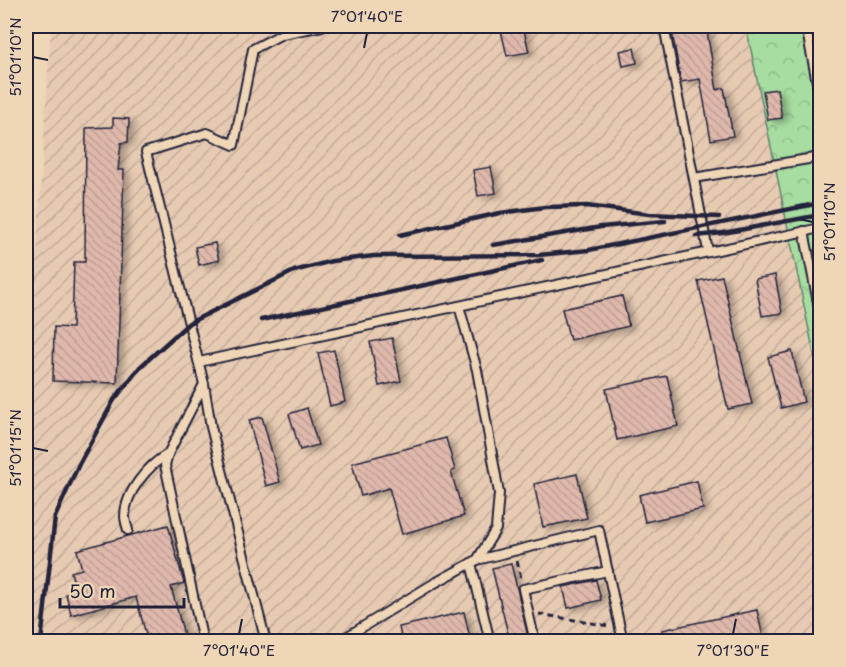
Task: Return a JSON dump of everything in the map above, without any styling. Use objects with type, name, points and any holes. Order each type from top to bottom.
[{"type":"lane","points":[[266,642],[211,427],[199,362],[146,152],[207,133],[234,145],[254,49],[282,34],[322,26]]},
{"type":"lane","points":[[664,26],[708,251]]},
{"type":"lane","points":[[807,26],[820,98]]},
{"type":"lane","points":[[694,178],[820,156]]},
{"type":"lane","points":[[199,362],[820,228]]},
{"type":"lane","points":[[804,231],[820,313]]},
{"type":"lane","points":[[459,306],[477,370],[499,493],[496,529],[474,562],[490,642]]},
{"type":"lane","points":[[203,642],[165,465],[168,454],[204,384]]},
{"type":"lane","points":[[128,530],[126,510],[132,490],[158,459],[168,454]]},
{"type":"lane","points":[[338,642],[433,584],[474,562],[599,530],[623,642]]},
{"type":"lane","points":[[535,642],[523,589],[608,571]]},
{"type":"path","points":[[528,612],[620,627]]},
{"type":"shaded area","points":[[51,26],[820,26],[820,641],[26,641],[26,417]]},
{"type":"green space","points":[[746,26],[820,26],[820,383]]},
{"type":"building","points":[[500,26],[523,26],[529,52],[507,56]]},
{"type":"building","points":[[671,26],[706,26],[717,90],[724,88],[733,136],[711,140],[700,79],[681,82]]},
{"type":"building","points":[[634,48],[637,63],[623,66],[620,51]]},
{"type":"building","points":[[777,89],[782,118],[768,120],[763,91]]},
{"type":"building","points":[[113,118],[129,119],[128,142],[121,143],[118,170],[124,170],[117,383],[53,381],[54,327],[72,328],[74,262],[85,262],[86,128],[113,127]]},
{"type":"building","points":[[491,167],[496,193],[478,196],[473,170]]},
{"type":"building","points":[[215,243],[219,260],[199,265],[195,247]]},
{"type":"building","points":[[775,275],[782,313],[762,316],[755,279]]},
{"type":"building","points":[[722,276],[752,404],[728,409],[698,281]]},
{"type":"building","points":[[622,296],[629,326],[570,340],[562,309]]},
{"type":"building","points":[[392,338],[401,381],[379,386],[370,342]]},
{"type":"building","points":[[334,350],[345,402],[330,406],[318,353]]},
{"type":"building","points":[[792,351],[804,402],[781,408],[768,357]]},
{"type":"building","points":[[667,376],[678,426],[617,440],[606,389]]},
{"type":"building","points":[[307,408],[318,445],[300,450],[289,414]]},
{"type":"building","points":[[262,417],[280,482],[266,486],[249,420]]},
{"type":"building","points":[[446,438],[455,470],[451,472],[464,516],[402,534],[389,488],[361,496],[352,463]]},
{"type":"building","points":[[577,474],[587,518],[543,527],[534,484]]},
{"type":"building","points":[[697,481],[703,509],[645,522],[639,495]]},
{"type":"building","points":[[168,525],[184,583],[171,587],[186,642],[148,642],[136,597],[71,615],[66,594],[76,592],[71,572],[82,569],[77,550]]},
{"type":"building","points":[[511,564],[529,642],[510,642],[492,568]]},
{"type":"building","points":[[596,580],[601,600],[568,608],[563,587]]},
{"type":"building","points":[[757,610],[764,642],[665,642],[662,630]]},
{"type":"building","points":[[464,612],[471,642],[402,642],[399,627]]},
{"type":"railway","points":[[41,642],[55,517],[79,464],[114,400],[140,367],[189,323],[294,271],[332,261],[374,256],[539,255],[589,250],[820,203]]},
{"type":"railway","points":[[400,235],[500,213],[545,207],[587,206],[649,214],[719,217]]},
{"type":"railway","points":[[696,236],[820,215]]},
{"type":"railway","points":[[493,245],[601,227],[665,221]]},
{"type":"railway","points":[[261,320],[542,260]]}]
